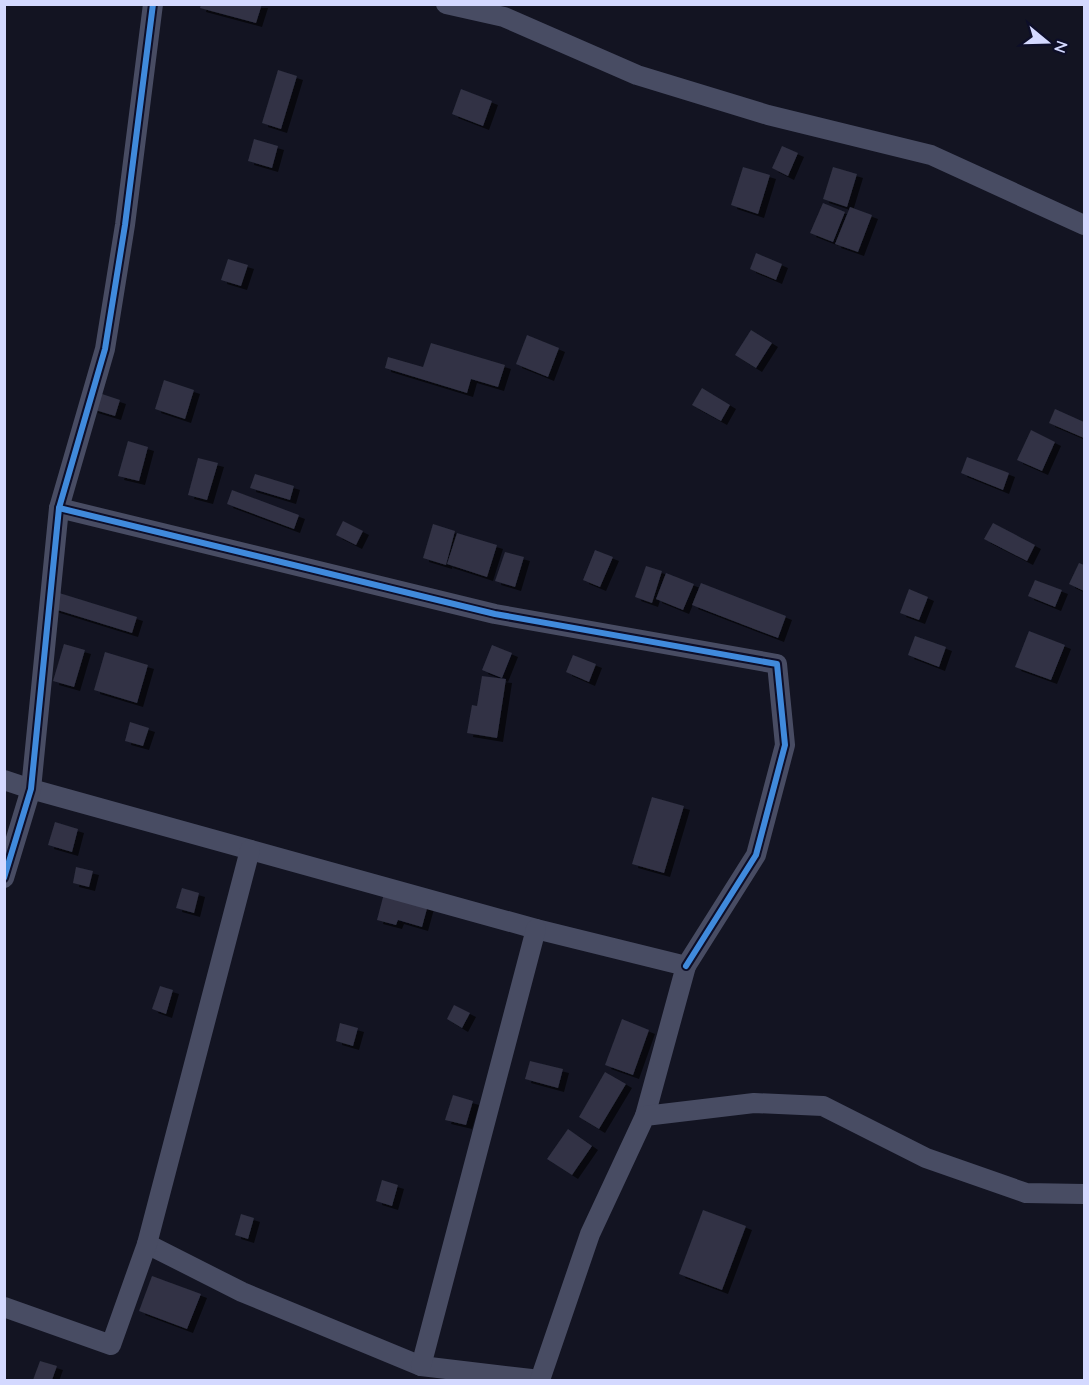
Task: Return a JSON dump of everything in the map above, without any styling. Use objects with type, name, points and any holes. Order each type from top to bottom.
[{"type":"street","points":[[4,878],[31,789],[59,508],[105,349],[125,225],[153,4]]},
{"type":"street","points":[[446,4],[506,11],[637,75],[768,116],[931,156],[1084,225]]},
{"type":"street","points":[[59,508],[495,614],[777,664],[785,746],[756,855],[686,966],[645,1116],[590,1234],[540,1380],[421,1365],[242,1292],[147,1244]]},
{"type":"street","points":[[4,780],[536,929],[686,966]]},
{"type":"street","points":[[4,1307],[111,1345],[147,1244],[250,850]]},
{"type":"street","points":[[421,1365],[536,929]]},
{"type":"street","points":[[645,1116],[754,1103],[823,1106],[926,1158],[1026,1193],[1084,1194]]},
{"type":"building","points":[[201,4],[262,4],[256,23],[200,8]]},
{"type":"building","points":[[278,70],[297,76],[281,129],[262,123]]},
{"type":"building","points":[[461,89],[492,101],[483,126],[452,114]]},
{"type":"building","points":[[254,139],[278,146],[272,168],[248,161]]},
{"type":"building","points":[[782,146],[798,153],[788,176],[772,168]]},
{"type":"building","points":[[743,167],[770,175],[758,214],[731,205]]},
{"type":"building","points":[[833,167],[857,174],[847,207],[823,199]]},
{"type":"building","points":[[823,203],[845,212],[833,242],[810,233]]},
{"type":"building","points":[[850,207],[872,215],[858,252],[835,244]]},
{"type":"building","points":[[756,253],[782,264],[776,280],[750,269]]},
{"type":"building","points":[[228,259],[248,265],[241,286],[221,280]]},
{"type":"building","points":[[751,330],[772,343],[756,368],[735,355]]},
{"type":"building","points":[[527,335],[559,348],[548,377],[516,364]]},
{"type":"building","points":[[431,343],[505,365],[498,387],[471,379],[467,393],[385,368],[388,357],[423,367]]},
{"type":"building","points":[[164,380],[194,390],[185,419],[155,409]]},
{"type":"building","points":[[702,388],[730,405],[721,421],[692,405]]},
{"type":"building","points":[[96,392],[120,400],[115,416],[92,409]]},
{"type":"building","points":[[1055,409],[1084,422],[1084,438],[1049,423]]},
{"type":"building","points":[[1031,430],[1055,442],[1042,471],[1017,460]]},
{"type":"building","points":[[128,441],[148,447],[139,481],[118,476]]},
{"type":"building","points":[[967,457],[1009,473],[1003,490],[961,473]]},
{"type":"building","points":[[198,458],[218,463],[207,500],[188,495]]},
{"type":"building","points":[[255,474],[294,486],[290,500],[250,488]]},
{"type":"building","points":[[232,490],[299,515],[294,529],[227,504]]},
{"type":"building","points":[[343,521],[363,531],[356,545],[336,535]]},
{"type":"building","points":[[993,523],[1035,545],[1027,561],[984,539]]},
{"type":"building","points":[[433,524],[455,531],[446,565],[423,558]]},
{"type":"building","points":[[457,533],[497,545],[487,577],[447,564]]},
{"type":"building","points":[[595,550],[613,557],[600,587],[583,580]]},
{"type":"building","points":[[505,552],[524,557],[515,587],[495,581]]},
{"type":"building","points":[[1079,563],[1084,565],[1084,591],[1069,584]]},
{"type":"building","points":[[646,566],[662,571],[652,603],[635,597]]},
{"type":"building","points":[[666,573],[694,584],[683,610],[656,599]]},
{"type":"building","points":[[1035,580],[1062,590],[1055,607],[1028,596]]},
{"type":"building","points":[[701,583],[786,616],[778,638],[692,605]]},
{"type":"building","points":[[909,589],[928,597],[919,620],[900,613]]},
{"type":"building","points":[[56,592],[137,617],[132,633],[51,608]]},
{"type":"building","points":[[1029,631],[1065,645],[1051,680],[1015,667]]},
{"type":"building","points":[[915,636],[946,647],[939,667],[908,655]]},
{"type":"building","points":[[64,644],[85,650],[74,687],[53,681]]},
{"type":"building","points":[[492,645],[512,653],[502,678],[482,670]]},
{"type":"building","points":[[105,652],[148,665],[137,703],[94,690]]},
{"type":"building","points":[[573,655],[596,664],[589,682],[566,672]]},
{"type":"building","points":[[482,676],[506,679],[497,738],[467,733],[472,705],[477,706]]},
{"type":"building","points":[[130,722],[149,728],[143,746],[125,741]]},
{"type":"building","points":[[652,797],[684,806],[664,873],[632,864]]},
{"type":"building","points":[[55,822],[78,829],[72,852],[48,845]]},
{"type":"building","points":[[76,867],[93,871],[89,887],[73,883]]},
{"type":"building","points":[[387,882],[431,894],[422,927],[398,920],[396,925],[377,920]]},
{"type":"building","points":[[182,888],[199,893],[194,913],[176,908]]},
{"type":"building","points":[[160,986],[173,990],[166,1014],[152,1009]]},
{"type":"building","points":[[454,1005],[470,1013],[462,1028],[447,1019]]},
{"type":"building","points":[[622,1019],[649,1030],[633,1075],[605,1065]]},
{"type":"building","points":[[340,1023],[358,1028],[353,1046],[336,1041]]},
{"type":"building","points":[[530,1061],[563,1069],[558,1088],[525,1079]]},
{"type":"building","points":[[605,1072],[626,1084],[599,1129],[579,1117]]},
{"type":"building","points":[[453,1095],[473,1101],[466,1125],[445,1120]]},
{"type":"building","points":[[568,1129],[592,1146],[572,1175],[547,1159]]},
{"type":"building","points":[[382,1180],[398,1185],[392,1206],[376,1201]]},
{"type":"building","points":[[703,1210],[746,1226],[722,1290],[679,1274]]},
{"type":"building","points":[[241,1214],[254,1218],[248,1239],[235,1235]]},
{"type":"building","points":[[152,1276],[201,1294],[187,1329],[139,1311]]},
{"type":"building","points":[[40,1361],[57,1366],[52,1380],[33,1380]]},
{"type":"cycle path","points":[[4,878],[31,789],[59,508],[105,349],[125,225],[153,4]]},
{"type":"cycle path","points":[[59,508],[495,614],[777,664],[785,745],[756,855],[686,966]]}]
